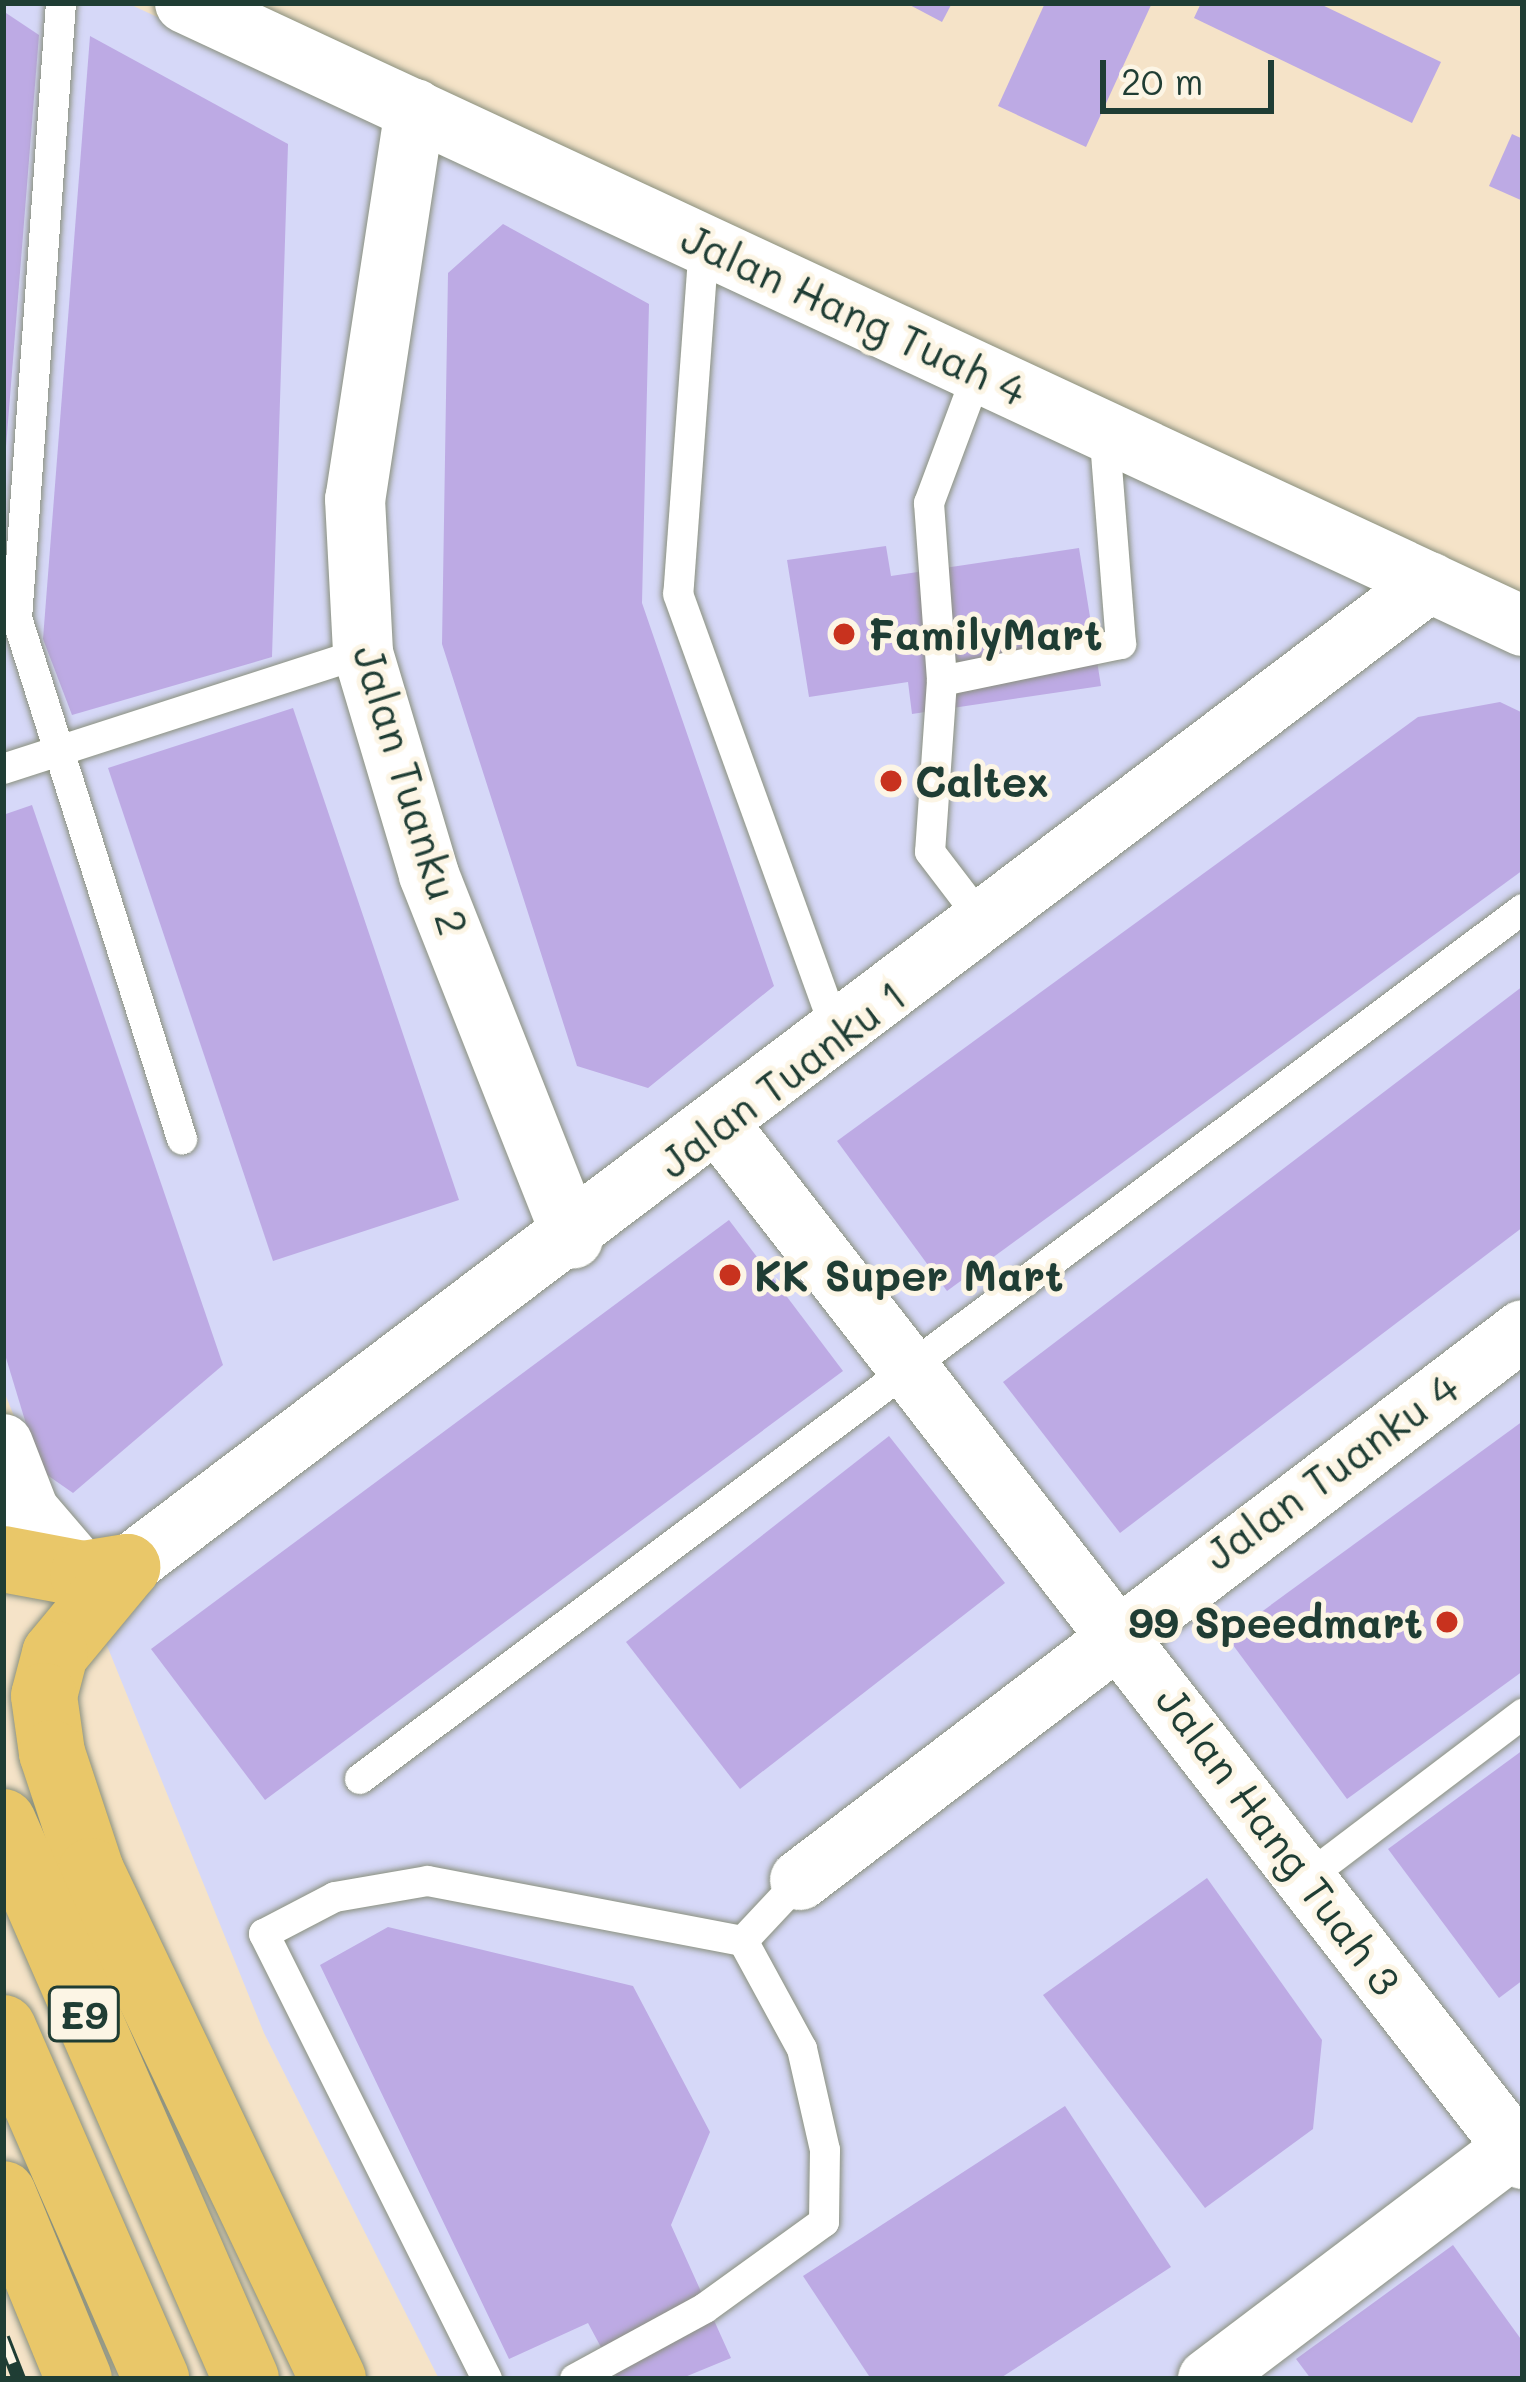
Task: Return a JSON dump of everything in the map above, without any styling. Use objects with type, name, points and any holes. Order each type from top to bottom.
[{"type":"highway","points":[[3,1559],[105,1570],[55,1654],[44,1696],[52,1753]]},
{"type":"highway","points":[[3,1646],[52,1753],[91,1871],[333,2379]]},
{"type":"highway","name":"E9","points":[[3,1822],[246,2379]]},
{"type":"highway","points":[[3,2028],[156,2379]]},
{"type":"highway","points":[[3,2194],[79,2379]]},
{"type":"street","name":"Jalan Hang Tuah 4","points":[[185,3],[1523,626]]},
{"type":"street","name":"Jalan Tuanku 2","points":[[415,109],[355,499],[363,653],[429,875],[573,1239]]},
{"type":"street","name":"Jalan Tuanku 1","points":[[105,1570],[573,1239],[1430,582]]},
{"type":"street","name":"Jalan Hang Tuah 3","points":[[721,1127],[1520,2149]]},
{"type":"street","name":"Jalan Tuanku 4","points":[[800,1880],[1118,1629],[1523,1330]]},
{"type":"street","points":[[3,1444],[29,1511],[105,1570]]},
{"type":"street","points":[[1241,2369],[1520,2149]]},
{"type":"lane","points":[[61,3],[17,618],[53,753],[182,1138]]},
{"type":"lane","points":[[704,244],[678,594],[838,1036]]},
{"type":"lane","points":[[978,372],[929,503],[942,681],[931,852],[985,924]]},
{"type":"lane","points":[[942,681],[1121,644],[1104,430]]},
{"type":"lane","points":[[3,769],[363,653]]},
{"type":"lane","points":[[360,1778],[916,1372],[1523,909]]},
{"type":"lane","points":[[1308,1877],[1523,1714]]},
{"type":"lane","points":[[743,1941],[800,1880]]},
{"type":"lane","points":[[487,2379],[263,1934],[335,1897],[428,1881],[743,1941]]},
{"type":"lane","points":[[575,2379],[705,2308],[824,2222],[825,2150],[802,2049],[743,1941]]},
{"type":"shaded area","points":[[3,3],[127,3],[1523,648],[1523,2379],[439,2379],[264,2033],[3,1389]]},
{"type":"building","points":[[906,3],[952,3],[942,22]]},
{"type":"building","points":[[1045,3],[1152,3],[1086,147],[998,106]]},
{"type":"building","points":[[1201,3],[1318,3],[1441,62],[1412,123],[1194,18]]},
{"type":"building","points":[[3,11],[39,35],[6,447],[3,447]]},
{"type":"building","points":[[90,36],[288,144],[272,657],[72,715],[43,639]]},
{"type":"building","points":[[1512,134],[1523,139],[1523,201],[1489,186]]},
{"type":"building","points":[[503,224],[649,304],[642,603],[774,986],[648,1088],[577,1066],[442,644],[448,273]]},
{"type":"building","points":[[886,546],[891,576],[1079,548],[1101,686],[912,714],[908,682],[809,697],[787,560]]},
{"type":"building","points":[[1500,702],[1523,713],[1523,870],[947,1291],[837,1141],[1418,717]]},
{"type":"building","points":[[293,708],[459,1200],[273,1261],[108,768]]},
{"type":"building","points":[[32,805],[223,1365],[73,1493],[40,1470],[3,1348],[3,815]]},
{"type":"building","points":[[1523,986],[1523,1227],[1120,1533],[1003,1382]]},
{"type":"building","points":[[729,1220],[843,1371],[265,1800],[151,1649]]},
{"type":"building","points":[[1523,1421],[1523,1671],[1347,1799],[1227,1637]]},
{"type":"building","points":[[889,1436],[1005,1583],[740,1789],[626,1642]]},
{"type":"building","points":[[1523,1750],[1523,1980],[1499,1998],[1388,1849]]},
{"type":"building","points":[[1207,1878],[1322,2040],[1313,2129],[1205,2208],[1043,1995]]},
{"type":"building","points":[[388,1927],[633,1986],[710,2132],[671,2225],[731,2358],[680,2379],[618,2379],[588,2323],[509,2359],[320,1965]]},
{"type":"building","points":[[1065,2106],[1171,2267],[999,2379],[871,2379],[803,2276]]},
{"type":"building","points":[[1453,2245],[1523,2342],[1523,2379],[1311,2379],[1296,2359]]},
{"type":"railway","points":[[3,2338],[19,2379]]},
{"type":"place","name":"FamilyMart","points":[[844,634]]},
{"type":"place","name":"Caltex","points":[[891,781]]},
{"type":"place","name":"KK Super Mart","points":[[730,1275]]},
{"type":"place","name":"99 Speedmart","points":[[1447,1622]]}]
